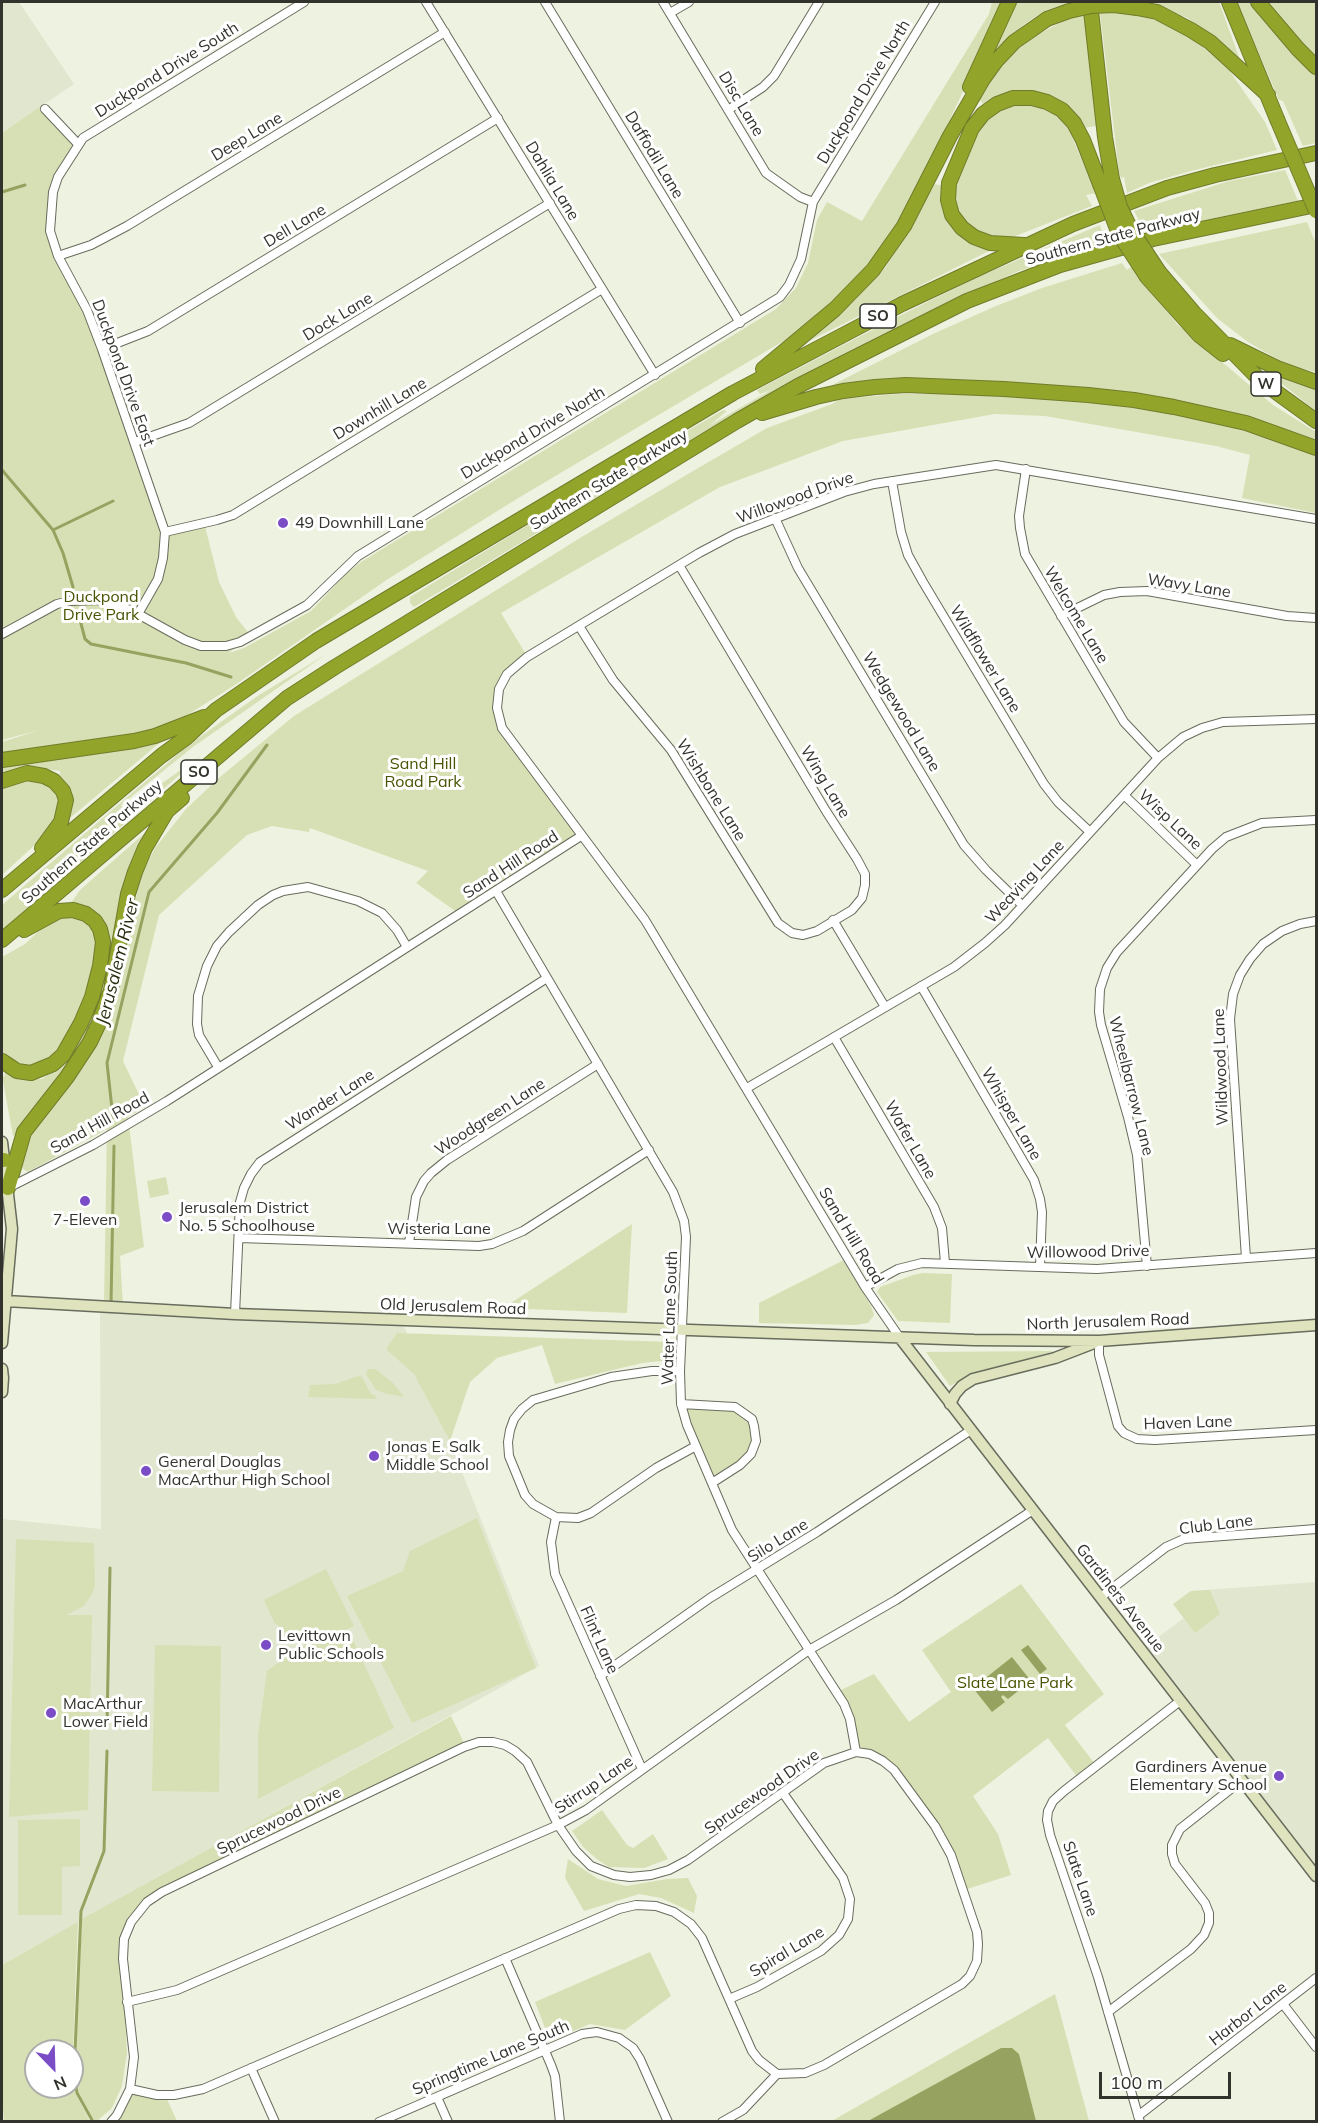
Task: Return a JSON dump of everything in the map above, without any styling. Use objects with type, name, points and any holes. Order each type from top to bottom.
[{"type":"highway","points":[[950,136],[983,54],[1009,2]]},
{"type":"highway","name":"W","points":[[1090,2],[1105,137],[1106,182],[1153,274],[1261,381],[1317,421]]},
{"type":"highway","points":[[1229,2],[1317,212]]},
{"type":"highway","points":[[1258,2],[1317,67]]},
{"type":"highway","points":[[733,393],[822,320],[873,270],[904,226],[950,136],[983,79],[1014,42],[1047,19],[1091,6],[1114,5],[1157,12],[1210,42],[1268,96]]},
{"type":"highway","points":[[1026,245],[990,243],[974,237],[962,228],[952,215],[948,200],[949,183],[972,128],[983,114],[997,104],[1013,98],[1039,100],[1062,110],[1074,123],[1106,182]]},
{"type":"highway","name":"Southern State Parkway","points":[[2,889],[212,714],[316,641],[733,393],[854,328],[1073,224],[1167,188],[1317,153]]},
{"type":"highway","name":"Southern State Parkway","points":[[2,942],[287,698],[737,421],[840,364],[927,320],[967,301],[1042,272],[1153,239],[1317,205]]},
{"type":"highway","points":[[1153,274],[1199,334],[1261,381]]},
{"type":"highway","points":[[1220,340],[1277,368],[1317,382]]},
{"type":"highway","points":[[737,421],[843,391],[906,385],[951,386],[1144,401],[1219,416],[1317,448]]},
{"type":"highway","points":[[8,1188],[24,1132],[67,1077],[90,1042],[98,1025],[111,990],[128,894],[145,848],[167,811],[258,732],[287,698]]},
{"type":"highway","points":[[2,760],[134,741],[155,736],[212,714]]},
{"type":"highway","points":[[2,781],[27,774],[44,776],[54,781],[63,791],[66,800],[61,822],[43,846],[2,889]]},
{"type":"highway","points":[[2,942],[59,911],[73,910],[86,914],[95,921],[100,929],[103,942],[100,966],[92,996],[81,1023],[63,1055],[53,1064],[31,1073],[17,1071],[2,1061]]},
{"type":"main road","points":[[2,1142],[12,1229],[2,1343]]},
{"type":"main road","name":"Old Jerusalem Road","points":[[4,1301],[236,1314],[900,1338]]},
{"type":"main road","name":"North Jerusalem Road","points":[[900,1338],[1099,1341],[1317,1325]]},
{"type":"main road","name":"Gardiners Avenue","points":[[900,1338],[1317,1876]]},
{"type":"main road","points":[[950,1404],[962,1386],[973,1379],[1055,1358],[1099,1341]]},
{"type":"main road","points":[[2,1369],[2,1392]]},
{"type":"street","name":"Duckpond Drive South","points":[[78,144],[83,138],[115,117],[304,2]]},
{"type":"street","name":"Dahlia Lane","points":[[426,2],[655,375]]},
{"type":"street","name":"Daffodil Lane","points":[[545,2],[740,323]]},
{"type":"street","name":"Disc Lane","points":[[663,2],[766,173],[800,197],[813,202]]},
{"type":"street","points":[[670,13],[689,2]]},
{"type":"street","points":[[728,110],[763,87],[774,76],[819,2]]},
{"type":"street","name":"Duckpond Drive North","points":[[2,634],[42,610],[70,600],[99,600],[116,604],[201,646],[226,646],[240,642],[307,605],[358,556],[780,297],[789,285],[801,259],[813,202],[935,2]]},
{"type":"street","name":"Deep Lane","points":[[58,256],[91,245],[127,226],[445,32]]},
{"type":"street","points":[[45,109],[78,144]]},
{"type":"street","name":"Dell Lane","points":[[102,349],[157,326],[498,118]]},
{"type":"street","name":"Duckpond Drive East","points":[[78,144],[58,177],[53,192],[50,231],[58,256],[87,310],[102,349],[165,532],[163,558],[158,579],[138,614]]},
{"type":"street","name":"Dock Lane","points":[[135,442],[189,423],[550,203]]},
{"type":"street","name":"Downhill Lane","points":[[165,532],[233,515],[602,289]]},
{"type":"street","name":"Willowood Drive","points":[[581,836],[502,728],[496,701],[499,689],[507,674],[515,666],[679,565],[735,534],[844,492],[892,481],[996,465],[1317,519]]},
{"type":"street","name":"Welcome Lane","points":[[1026,469],[1019,516],[1022,545],[1032,567],[1124,722],[1158,758]]},
{"type":"street","name":"Wildflower Lane","points":[[892,481],[901,532],[908,555],[923,582],[1044,784],[1058,802],[1090,832]]},
{"type":"street","name":"Wedgewood Lane","points":[[775,518],[798,568],[964,844],[986,870],[1022,905]]},
{"type":"street","name":"Wing Lane","points":[[679,565],[865,874],[862,898],[852,910],[834,920]]},
{"type":"street","name":"Wavy Lane","points":[[1061,616],[1104,595],[1147,591],[1287,616],[1317,618]]},
{"type":"street","name":"Wishbone Lane","points":[[579,626],[618,687],[671,750],[778,923],[792,933],[803,935],[817,931],[834,920]]},
{"type":"street","name":"Weaving Lane","points":[[747,1088],[954,967],[985,943],[1158,758],[1183,737],[1223,722],[1317,719]]},
{"type":"street","name":"Wisp Lane","points":[[1124,795],[1197,864]]},
{"type":"street","name":"Wheelbarrow Lane","points":[[1147,1266],[1137,1155],[1099,1012],[1100,989],[1107,968],[1117,952],[1197,864],[1226,837],[1248,827],[1278,821],[1317,820]]},
{"type":"street","name":"Sand Hill Road","points":[[8,1188],[107,1136],[581,836],[645,920],[865,1287],[900,1338]]},
{"type":"street","points":[[218,1067],[199,1035],[197,1024],[198,996],[207,966],[217,946],[229,932],[273,895],[308,887],[358,901],[382,913],[397,930],[407,947]]},
{"type":"street","name":"Water Lane South","points":[[496,891],[673,1192],[684,1221],[686,1257],[680,1371],[681,1404],[696,1446],[732,1530],[844,1704],[850,1719],[856,1752]]},
{"type":"street","points":[[834,920],[885,1007]]},
{"type":"street","name":"Wildwood Lane","points":[[1246,1258],[1230,1019],[1233,994],[1240,975],[1263,944],[1282,931],[1317,921]]},
{"type":"street","name":"Wander Lane","points":[[236,1314],[240,1202],[251,1174],[266,1156],[547,978]]},
{"type":"street","name":"Whisper Lane","points":[[921,986],[1034,1180],[1042,1212],[1040,1267]]},
{"type":"street","name":"Wafer Lane","points":[[834,1037],[934,1207],[942,1228],[945,1263]]},
{"type":"street","name":"Woodgreen Lane","points":[[409,1243],[416,1197],[431,1173],[447,1160],[598,1064]]},
{"type":"street","name":"Wisteria Lane","points":[[238,1238],[479,1246],[504,1240],[523,1231],[649,1150]]},
{"type":"street","name":"Willowood Drive","points":[[865,1287],[898,1269],[922,1263],[1097,1269],[1317,1253]]},
{"type":"street","name":"Haven Lane","points":[[1099,1341],[1099,1355],[1118,1426],[1124,1433],[1137,1439],[1155,1440],[1317,1430]]},
{"type":"street","points":[[680,1371],[652,1371],[611,1377],[533,1400],[522,1409],[510,1430],[507,1442],[509,1456],[525,1495],[533,1503],[556,1517],[578,1518],[591,1513],[656,1468],[696,1446]]},
{"type":"street","points":[[681,1404],[735,1407],[752,1419],[756,1441],[751,1454],[740,1465],[712,1483]]},
{"type":"street","name":"Silo Lane","points":[[600,1676],[710,1598],[817,1532],[970,1430]]},
{"type":"street","name":"Stirrup Lane","points":[[127,2002],[177,1990],[558,1825],[586,1810],[809,1650],[896,1600],[1033,1510]]},
{"type":"street","name":"Flint Lane","points":[[556,1517],[551,1542],[555,1574],[642,1769]]},
{"type":"street","name":"Club Lane","points":[[1101,1597],[1166,1547],[1184,1539],[1317,1529]]},
{"type":"street","name":"Slate Lane","points":[[1139,2119],[1108,2012],[1047,1820],[1053,1801],[1064,1791],[1180,1701]]},
{"type":"street","name":"Sprucewood Drive","points":[[111,2121],[117,2115],[130,2089],[134,2057],[123,1959],[124,1939],[131,1922],[147,1902],[162,1892],[464,1747],[479,1742],[493,1742],[515,1751],[527,1762],[558,1825],[576,1851],[591,1866],[614,1875],[630,1877],[669,1870],[688,1860],[824,1763],[856,1752]]},
{"type":"street","points":[[130,2089],[157,2095],[181,2094],[203,2088],[623,1907],[636,1905],[656,1906],[674,1912],[692,1924],[702,1938],[752,2051],[759,2060],[777,2074],[805,2073],[824,2065],[953,1991],[970,1976],[977,1961],[977,1932],[957,1871],[939,1833],[894,1770],[884,1761],[856,1752]]},
{"type":"street","points":[[1108,2012],[1191,1949],[1204,1935],[1209,1923],[1209,1913],[1205,1903],[1175,1864],[1172,1845],[1180,1829],[1242,1780]]},
{"type":"street","name":"Spiral Lane","points":[[729,1999],[757,1987],[821,1951],[839,1935],[848,1919],[850,1899],[843,1878],[783,1793]]},
{"type":"street","points":[[505,1958],[555,2076],[560,2121]]},
{"type":"street","name":"Harbor Lane","points":[[1139,2119],[1317,1978]]},
{"type":"street","points":[[1283,2004],[1317,2047]]},
{"type":"street","name":"Springtime Lane South","points":[[379,2121],[582,2034],[597,2032],[615,2037],[633,2048],[668,2121]]},
{"type":"street","points":[[251,2068],[275,2121]]},
{"type":"street","points":[[722,2121],[749,2106],[777,2074]]},
{"type":"street","points":[[437,2097],[448,2121]]},
{"type":"shaded area","points":[[2,2],[19,2],[74,84],[2,133]]},
{"type":"shaded area","name":"Levittown Public Schools","points":[[100,1307],[402,1321],[539,1666],[2,1965],[2,1519],[101,1529]]},
{"type":"shaded area","name":"Gardiners Avenue Elementary School","points":[[1316,1582],[1316,1874],[1142,1649],[1184,1618],[1173,1604],[1191,1591]]},
{"type":"shaded area","points":[[1028,1645],[1047,1669],[1040,1674],[1021,1650]]},
{"type":"shaded area","points":[[1012,1657],[1031,1681],[1008,1699],[1003,1695],[1001,1697],[1005,1702],[992,1712],[973,1688]]},
{"type":"shaded area","points":[[1001,2048],[1012,2048],[1019,2054],[1036,2121],[868,2121]]},
{"type":"green space","name":"Duckpond Drive Park","points":[[992,2],[1005,2],[914,196],[884,248],[851,289],[797,333],[520,497],[388,579],[235,685],[173,724],[134,738],[2,756],[2,742],[39,730],[2,740],[2,133],[41,106],[76,145],[56,177],[49,232],[85,311],[165,531],[204,522],[219,582],[236,617],[250,635],[229,653],[244,648],[311,611],[346,574],[361,562],[776,309],[796,288],[808,263],[817,220],[827,202],[862,221],[989,14]]},
{"type":"green space","points":[[1016,2],[1082,2],[1038,15],[1023,25],[990,57]]},
{"type":"green space","points":[[1143,2],[1219,2],[1242,65],[1188,18]]},
{"type":"green space","points":[[1237,2],[1252,2],[1316,73],[1316,143],[1303,146],[1283,101],[1279,100]]},
{"type":"green space","points":[[1265,2],[1316,2],[1316,59],[1290,33]]},
{"type":"green space","points":[[1100,13],[1130,14],[1164,22],[1190,36],[1229,70],[1265,122],[1277,150],[1149,183],[1127,193],[1124,177],[1121,178],[1119,172]]},
{"type":"green space","points":[[1084,14],[1096,126],[1083,128],[1068,108],[1053,97],[1030,91],[985,106],[978,98],[996,69],[1017,46],[1020,48],[1039,34],[1065,20]]},
{"type":"green space","points":[[1029,101],[1051,108],[1069,130],[1096,193],[1086,195],[1092,206],[1005,240],[982,236],[970,229],[956,213],[953,183],[981,123],[1005,105]]},
{"type":"green space","points":[[1285,170],[1298,201],[1180,225],[1147,235],[1134,211],[1229,181]]},
{"type":"green space","points":[[935,184],[943,186],[945,211],[956,231],[971,244],[991,250],[811,340],[853,302],[886,267]]},
{"type":"green space","points":[[1307,222],[1316,244],[1316,372],[1287,365],[1248,342],[1217,318],[1159,254]]},
{"type":"green space","points":[[1100,225],[1104,239],[1110,245],[1071,254],[1019,271],[874,339],[700,435],[414,607],[410,603],[410,597],[562,504],[723,410],[727,411],[710,425],[771,390],[760,394],[757,390],[980,276]]},
{"type":"green space","points":[[1122,263],[1127,270],[1132,266],[1177,324],[1273,405],[1316,432],[1316,439],[1176,400],[1120,392],[990,383],[833,389],[834,384],[935,333],[996,306],[1042,288]]},
{"type":"green space","points":[[1276,372],[1316,386],[1316,411],[1271,375]]},
{"type":"green space","name":"Sand Hill Road Park","points":[[898,394],[993,394],[1128,405],[1211,420],[1280,439],[1316,452],[1316,513],[1242,498],[1250,455],[1216,446],[1045,416],[995,414],[843,441],[720,487],[501,613],[527,656],[506,673],[497,718],[579,835],[458,913],[416,883],[428,871],[310,828],[309,832],[272,826],[247,835],[159,915],[123,1061],[145,1107],[128,1117],[144,1247],[120,1256],[123,1306],[104,1305],[107,1129],[28,1172],[23,1169],[21,1162],[29,1135],[81,1068],[106,1022],[126,949],[140,878],[155,848],[186,809],[220,777],[294,716],[580,538],[688,474],[767,428],[840,399]]},
{"type":"green space","points":[[325,655],[193,747],[121,805],[124,810],[202,755],[2,932],[2,905],[133,792],[190,744],[256,697]]},
{"type":"green space","points":[[163,740],[70,818],[72,798],[60,778],[60,771],[32,767],[17,769],[2,775],[2,768],[12,765],[110,751]]},
{"type":"green space","points":[[28,780],[48,784],[60,799],[61,815],[51,830],[2,875],[2,788]]},
{"type":"green space","points":[[147,831],[149,834],[97,1018],[70,1066],[17,1137],[16,1134],[13,1136],[2,1076],[4,1077],[5,1072],[25,1080],[42,1079],[65,1063],[93,1015],[104,978],[107,938],[69,906],[80,890]]},
{"type":"green space","points":[[59,916],[77,916],[93,925],[100,939],[89,993],[53,1062],[32,1071],[3,1057],[2,1054],[2,957],[25,944],[45,925]]},
{"type":"green space","points":[[166,1177],[169,1194],[150,1198],[147,1181]]},
{"type":"green space","points":[[632,1224],[627,1313],[503,1308]]},
{"type":"green space","points":[[844,1260],[871,1306],[874,1315],[868,1323],[855,1325],[759,1323],[759,1303]]},
{"type":"green space","points":[[923,1273],[952,1274],[950,1323],[898,1321],[877,1292],[880,1287]]},
{"type":"green space","points":[[397,1333],[671,1342],[672,1360],[642,1363],[555,1384],[542,1345],[497,1358],[470,1382],[450,1441],[414,1374],[386,1349]]},
{"type":"green space","points":[[1055,1351],[972,1374],[950,1386],[926,1352]]},
{"type":"green space","points":[[368,1369],[375,1369],[393,1383],[404,1397],[376,1390],[366,1374]]},
{"type":"green space","points":[[358,1376],[362,1377],[376,1399],[308,1397],[310,1385],[335,1384]]},
{"type":"green space","points":[[682,1406],[727,1406],[750,1420],[754,1442],[749,1454],[712,1482]]},
{"type":"green space","points":[[477,1518],[536,1668],[412,1723],[347,1596],[403,1571],[410,1551]]},
{"type":"green space","name":"MacArthur Lower Field","points":[[16,1539],[94,1543],[95,1586],[92,1594],[84,1606],[66,1615],[92,1615],[88,1810],[9,1817]]},
{"type":"green space","points":[[326,1569],[354,1626],[330,1638],[304,1640],[287,1634],[274,1622],[264,1600]]},
{"type":"green space","name":"Slate Lane Park","points":[[1021,1584],[1104,1694],[1065,1725],[1095,1764],[1078,1778],[1048,1738],[973,1796],[998,1834],[1011,1875],[964,1890],[951,1853],[895,1769],[857,1750],[851,1718],[837,1692],[874,1674],[909,1722],[951,1692],[922,1650]]},
{"type":"green space","points":[[1210,1590],[1220,1614],[1195,1633],[1173,1604],[1191,1591]]},
{"type":"green space","points":[[351,1636],[394,1728],[258,1799],[258,1735],[267,1671],[305,1644]]},
{"type":"green space","points":[[155,1645],[221,1646],[219,1792],[152,1791]]},
{"type":"green space","points":[[451,1716],[465,1745],[160,1891],[137,1911],[122,1959],[127,2053],[122,2086],[112,2108],[97,2121],[94,2121],[82,2099],[84,2099],[84,2039],[77,2039],[82,1919]]},
{"type":"green space","points":[[602,1810],[627,1845],[633,1848],[653,1834],[668,1859],[644,1868],[609,1867],[598,1860],[583,1847],[572,1831]]},
{"type":"green space","points":[[80,1819],[80,1866],[62,1867],[62,1915],[18,1915],[18,1820]]},
{"type":"green space","points":[[568,1859],[598,1879],[626,1886],[688,1878],[697,1896],[694,1913],[661,1898],[639,1894],[584,1911],[565,1878]]},
{"type":"green space","points":[[78,1922],[73,2039],[24,2039],[24,2099],[78,2099],[90,2121],[4,2121],[2,1965]]},
{"type":"green space","points":[[650,1952],[671,1996],[625,2030],[590,2024],[550,2041],[535,2002]]},
{"type":"green space","points":[[1055,1994],[1089,2121],[830,2122]]},
{"type":"green space","points":[[131,2091],[166,2097],[177,2121],[112,2122]]},
{"type":"waterway","points":[[2,192],[25,185]]},
{"type":"waterway","name":"Jerusalem River","points":[[2,470],[53,530],[63,553],[73,587]]},
{"type":"waterway","points":[[53,530],[113,501]]},
{"type":"waterway","name":"Jerusalem River","points":[[78,612],[85,639],[91,644],[186,663],[231,677]]},
{"type":"waterway","name":"Jerusalem River","points":[[113,1118],[107,1063],[149,892],[217,813],[267,745]]},
{"type":"waterway","name":"Jerusalem River","points":[[111,1304],[114,1146]]},
{"type":"waterway","name":"Jerusalem River","points":[[107,1725],[110,1568]]},
{"type":"waterway","name":"Jerusalem River","points":[[92,2120],[77,2093],[74,2075],[81,1911],[104,1851],[107,1751]]},
{"type":"place","name":"49 Downhill Lane","points":[[283,523]]},
{"type":"place","name":"7-Eleven","points":[[85,1201]]},
{"type":"place","name":"Jerusalem District No. 5 Schoolhouse","points":[[167,1217]]},
{"type":"place","name":"Jonas E. Salk Middle School","points":[[374,1456]]},
{"type":"place","name":"General Douglas MacArthur High School","points":[[146,1471]]},
{"type":"place","name":"Levittown Public Schools","points":[[266,1645]]},
{"type":"place","name":"MacArthur Lower Field","points":[[51,1713]]},
{"type":"place","name":"Gardiners Avenue Elementary School","points":[[1279,1776]]}]
